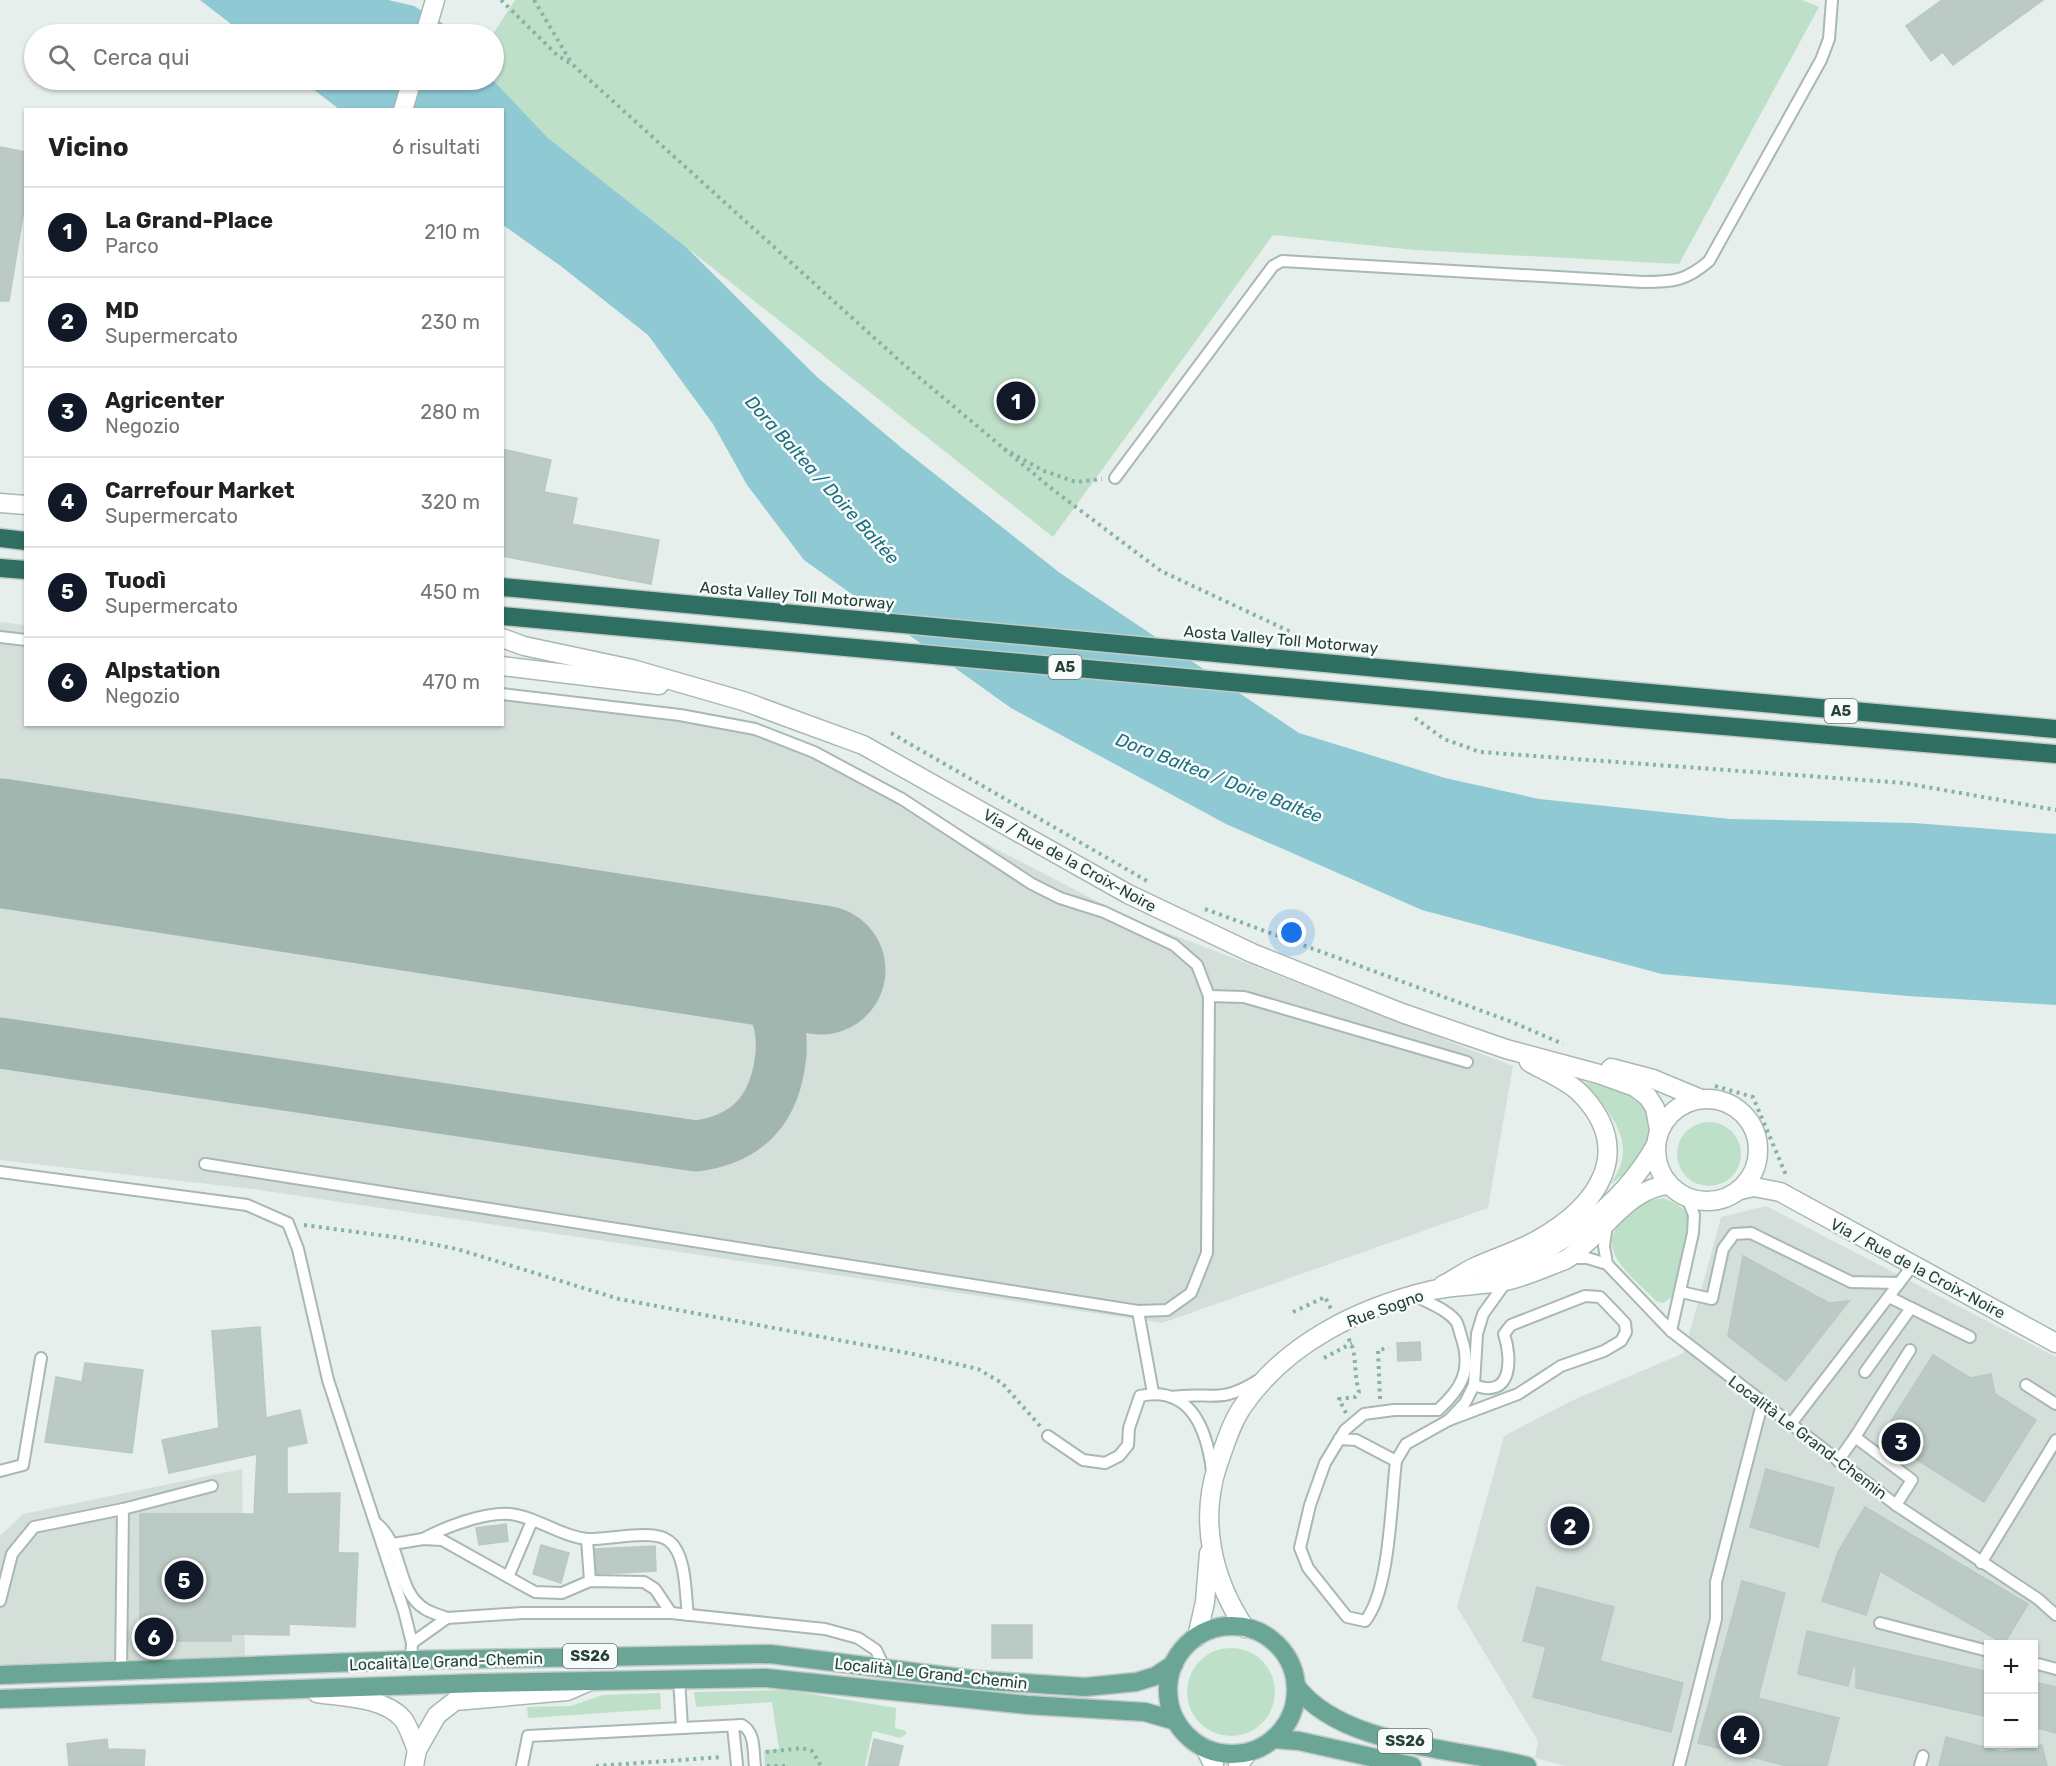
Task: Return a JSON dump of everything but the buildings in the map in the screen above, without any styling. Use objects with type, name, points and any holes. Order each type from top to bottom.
[{"type":"highway","points":[[0,538],[24,541]]},
{"type":"highway","points":[[0,568],[24,570]]},
{"type":"highway","name":"Aosta Valley Toll Motorway","points":[[504,587],[2056,729]]},
{"type":"highway","name":"A5","points":[[504,616],[1628,718],[2056,754]]},
{"type":"main road","name":"Località Le Grand-Chemin","points":[[1218,1628],[1245,1628],[1262,1634],[1282,1650],[1289,1660],[1296,1686],[1292,1712],[1274,1739],[1243,1759],[1205,1748],[1183,1731],[1176,1721],[1168,1693],[1174,1664],[1186,1646],[1197,1637],[1218,1628]]},
{"type":"main road","name":"Località Le Grand-Chemin","points":[[0,1675],[122,1672],[412,1652],[770,1654],[977,1680],[1085,1687],[1136,1682],[1156,1676],[1174,1664]]},
{"type":"main road","name":"Località Le Grand-Chemin","points":[[0,1699],[591,1680],[766,1678],[1028,1705],[1145,1712],[1176,1721]]},
{"type":"main road","name":"Località Le Grand-Chemin","points":[[1296,1686],[1318,1709],[1371,1733],[1527,1766]]},
{"type":"main road","name":"SS26","points":[[1274,1739],[1299,1741],[1412,1766]]},
{"type":"street","points":[[428,24],[435,0]]},
{"type":"street","points":[[404,108],[409,90]]},
{"type":"street","points":[[0,503],[24,505]]},
{"type":"street","name":"Via / Rue de la Croix-Noire","points":[[504,639],[524,646],[632,669],[697,688],[795,719],[863,745],[1128,894],[1315,980],[1506,1049],[1599,1074],[1635,1087],[1648,1097],[1655,1107],[1658,1138]]},
{"type":"street","name":"Via / Rue de la Croix-Noire","points":[[504,666],[560,675],[697,688]]},
{"type":"street","name":"Via / Rue de la Croix-Noire","points":[[1446,1028],[1705,1092]]},
{"type":"street","points":[[1434,1290],[1474,1268],[1537,1240],[1560,1225],[1583,1207],[1596,1191],[1606,1172],[1608,1154],[1605,1130],[1596,1112],[1578,1091],[1506,1049]]},
{"type":"street","points":[[1453,1281],[1520,1263],[1570,1236],[1642,1169],[1658,1138],[1676,1109],[1705,1092],[1744,1114],[1753,1127],[1758,1142],[1758,1158],[1752,1175],[1740,1190],[1720,1200],[1687,1198],[1669,1185],[1658,1167],[1658,1138]]},
{"type":"street","name":"Via / Rue de la Croix-Noire","points":[[1758,1158],[1763,1172],[1780,1192]]},
{"type":"street","name":"Rue Sogno","points":[[1197,1637],[1205,1602],[1210,1542],[1208,1510],[1213,1478],[1242,1407],[1268,1374],[1300,1348],[1340,1324],[1395,1301],[1434,1290],[1506,1281],[1569,1258],[1638,1194],[1655,1186],[1669,1185]]},
{"type":"street","name":"Via / Rue de la Croix-Noire","points":[[1740,1190],[1766,1187],[1780,1192],[2056,1343]]},
{"type":"street","name":"Rue Sogno","points":[[1210,1542],[1228,1599],[1245,1628]]},
{"type":"street","points":[[415,1758],[437,1715],[455,1701],[567,1691],[591,1680]]},
{"type":"street","points":[[301,1690],[372,1702],[389,1709],[403,1720],[415,1758]]},
{"type":"street","points":[[1205,1748],[1214,1766]]},
{"type":"lane","points":[[1115,478],[1273,266],[1282,261],[1643,282],[1673,282],[1694,274],[1708,261],[1821,60],[1829,39],[1832,0]]},
{"type":"lane","points":[[0,637],[24,640]]},
{"type":"lane","points":[[205,1164],[1138,1311],[1167,1310],[1191,1293],[1207,1253],[1209,996],[1197,964],[1174,945],[1104,912],[1060,898],[1032,884],[902,799],[814,752],[755,729],[691,717],[504,694]]},
{"type":"lane","points":[[1209,996],[1244,997],[1467,1062]]},
{"type":"lane","points":[[0,1172],[247,1205],[288,1223],[298,1249],[328,1380],[405,1611],[412,1652]]},
{"type":"lane","points":[[1671,1331],[1681,1292],[1694,1215],[1687,1198]]},
{"type":"lane","points":[[1569,1258],[1587,1258],[1607,1264],[1604,1246],[1607,1224]]},
{"type":"lane","points":[[1681,1292],[1712,1299],[1724,1249],[1734,1234],[1751,1233],[1851,1282],[1899,1283]]},
{"type":"lane","name":"Località Le Grand-Chemin","points":[[1607,1264],[1671,1331],[1762,1404],[1896,1506],[2038,1599],[2056,1615]]},
{"type":"lane","points":[[1790,1425],[1913,1265]]},
{"type":"lane","points":[[1449,1420],[1465,1403],[1474,1385],[1477,1334],[1483,1314],[1506,1281]]},
{"type":"lane","points":[[1416,1296],[1440,1309],[1457,1322],[1465,1348],[1466,1371],[1456,1394],[1438,1410],[1364,1414],[1351,1424],[1339,1439],[1325,1463],[1310,1505],[1300,1548],[1308,1568],[1347,1617],[1365,1621],[1375,1609],[1383,1576],[1396,1461],[1406,1444],[1449,1420],[1518,1394],[1561,1366],[1605,1351],[1621,1341],[1626,1332],[1625,1323],[1600,1297],[1585,1296],[1511,1325],[1504,1334],[1509,1350],[1508,1375],[1501,1383],[1490,1388],[1474,1385]]},
{"type":"lane","points":[[1889,1297],[1970,1337]]},
{"type":"lane","points":[[1865,1372],[1911,1308]]},
{"type":"lane","points":[[1138,1311],[1153,1393]]},
{"type":"lane","points":[[1838,1461],[1911,1350]]},
{"type":"lane","points":[[0,1471],[23,1465],[41,1358]]},
{"type":"lane","points":[[1048,1436],[1083,1461],[1105,1463],[1119,1456],[1128,1445],[1129,1428],[1140,1396],[1153,1393],[1171,1398],[1214,1397],[1237,1393],[1268,1374]]},
{"type":"lane","points":[[2026,1385],[2056,1404]]},
{"type":"lane","points":[[1171,1398],[1193,1412],[1202,1425],[1207,1438],[1213,1478]]},
{"type":"lane","points":[[1679,1766],[1716,1619],[1716,1582],[1762,1404]]},
{"type":"lane","points":[[1855,1437],[1912,1480],[1896,1506]]},
{"type":"lane","points":[[1339,1439],[1356,1440],[1396,1461]]},
{"type":"lane","points":[[1981,1563],[2056,1440]]},
{"type":"lane","points":[[0,1601],[12,1554],[34,1527],[123,1509],[212,1486]]},
{"type":"lane","points":[[122,1672],[123,1509]]},
{"type":"lane","points":[[423,1539],[450,1524],[510,1514],[587,1539],[652,1535],[667,1538],[675,1546],[681,1560],[688,1615]]},
{"type":"lane","points":[[508,1577],[532,1521]]},
{"type":"lane","points":[[375,1522],[385,1530],[393,1544],[410,1595],[424,1609],[447,1618],[522,1613],[671,1613],[825,1629],[858,1638],[876,1650],[885,1669]]},
{"type":"lane","points":[[393,1544],[423,1539],[442,1540],[535,1592],[562,1593],[590,1581],[644,1582],[655,1588],[671,1613]]},
{"type":"lane","points":[[587,1539],[590,1581]]},
{"type":"lane","points":[[412,1652],[447,1618]]},
{"type":"lane","points":[[1880,1623],[1984,1650]]},
{"type":"lane","points":[[2038,1664],[2056,1669]]},
{"type":"lane","points":[[678,1678],[682,1728]]},
{"type":"lane","points":[[733,1726],[736,1760]]},
{"type":"lane","points":[[522,1766],[528,1736],[733,1726],[748,1729],[752,1734],[755,1766]]},
{"type":"path","points":[[501,0],[544,43],[573,65],[902,363],[996,444],[1161,571],[1292,632],[1310,645]]},
{"type":"path","points":[[534,0],[573,65]]},
{"type":"path","points":[[996,444],[1044,471],[1076,482],[1115,478]]},
{"type":"path","points":[[1414,717],[1444,739],[1480,752],[1904,783],[2056,810]]},
{"type":"path","points":[[891,733],[1156,886]]},
{"type":"path","points":[[1198,906],[1574,1047]]},
{"type":"path","points":[[1705,1092],[1753,1097],[1787,1179],[1780,1192]]},
{"type":"path","points":[[288,1223],[401,1238],[457,1249],[619,1299],[913,1354],[978,1369],[1009,1390],[1048,1436]]},
{"type":"path","points":[[1293,1312],[1325,1297],[1352,1343],[1354,1347],[1353,1375],[1359,1392],[1355,1397],[1339,1399],[1351,1424]]},
{"type":"path","points":[[1324,1358],[1352,1343]]},
{"type":"path","points":[[1380,1412],[1378,1350],[1389,1348]]},
{"type":"path","points":[[753,1753],[802,1748],[812,1751],[821,1766]]},
{"type":"path","points":[[596,1766],[736,1760]]},
{"type":"path","points":[[767,1766],[787,1766]]},
{"type":"shaded area","points":[[0,622],[24,625],[24,726],[504,726],[504,688],[755,723],[1127,917],[1513,1066],[1488,1208],[1162,1323],[252,1189],[0,1160]]},
{"type":"shaded area","points":[[1766,1206],[2056,1357],[2056,1766],[1566,1766],[1535,1758],[1538,1741],[1457,1607],[1504,1436],[1571,1401],[1684,1353],[1721,1217]]},
{"type":"shaded area","points":[[242,1469],[245,1660],[0,1664],[0,1536],[23,1514]]},
{"type":"green space","points":[[515,0],[1802,0],[1819,7],[1679,264],[1414,250],[1273,235],[1053,537],[548,138],[502,90],[504,24],[499,24]]},
{"type":"green space","points":[[1584,1082],[1616,1088],[1637,1100],[1647,1112],[1651,1125],[1649,1138],[1643,1150],[1623,1175],[1610,1185],[1621,1163],[1623,1149],[1621,1138],[1612,1118]]},
{"type":"green space","points":[[1709,1122],[1727,1128],[1735,1136],[1741,1154],[1735,1172],[1727,1180],[1709,1186],[1691,1180],[1683,1172],[1677,1154],[1683,1136],[1691,1128]]},
{"type":"green space","points":[[1663,1198],[1679,1206],[1689,1219],[1673,1296],[1663,1303],[1656,1301],[1626,1272],[1613,1250],[1612,1239],[1616,1228],[1627,1216],[1648,1202]]},
{"type":"green space","points":[[1231,1648],[1248,1652],[1262,1661],[1271,1675],[1275,1692],[1271,1709],[1262,1723],[1248,1732],[1231,1736],[1214,1732],[1200,1723],[1191,1709],[1187,1692],[1191,1675],[1200,1661],[1214,1652]]},
{"type":"green space","points":[[787,1690],[896,1708],[895,1728],[906,1731],[906,1734],[900,1738],[873,1731],[865,1766],[765,1766],[764,1750],[779,1749],[772,1702],[696,1707],[694,1692]]},
{"type":"green space","points":[[660,1693],[661,1709],[528,1718],[527,1707],[571,1706],[603,1695]]},
{"type":"water","points":[[200,0],[388,0],[414,6],[444,24],[231,24]]},
{"type":"water","name":"Dora Baltea / Doire Baltée","points":[[314,90],[502,90],[548,138],[686,247],[817,377],[903,449],[1060,573],[1299,733],[1445,778],[1539,799],[1730,819],[1914,823],[2056,834],[2056,1005],[1908,996],[1662,974],[1422,910],[1226,824],[1011,708],[804,560],[747,485],[713,424],[648,335],[562,267],[504,226],[504,108],[338,108]]},
{"type":"taxiway","points":[[0,861],[64,853]]},
{"type":"taxiway","points":[[0,1043],[696,1146],[731,1136],[745,1128],[757,1117],[773,1090],[778,1073],[781,1043],[775,1011],[766,992],[759,984],[731,962],[693,950]]},
{"type":"runway","points":[[0,843],[821,970]]},
{"type":"place","name":"La Grand-Place","points":[[1016,401]]},
{"type":"place","name":"Agricenter","points":[[1901,1442]]},
{"type":"place","name":"MD","points":[[1570,1526]]},
{"type":"place","name":"Tuodì","points":[[184,1580]]},
{"type":"place","name":"Alpstation","points":[[154,1637]]},
{"type":"place","name":"Carrefour Market","points":[[1740,1735]]}]
